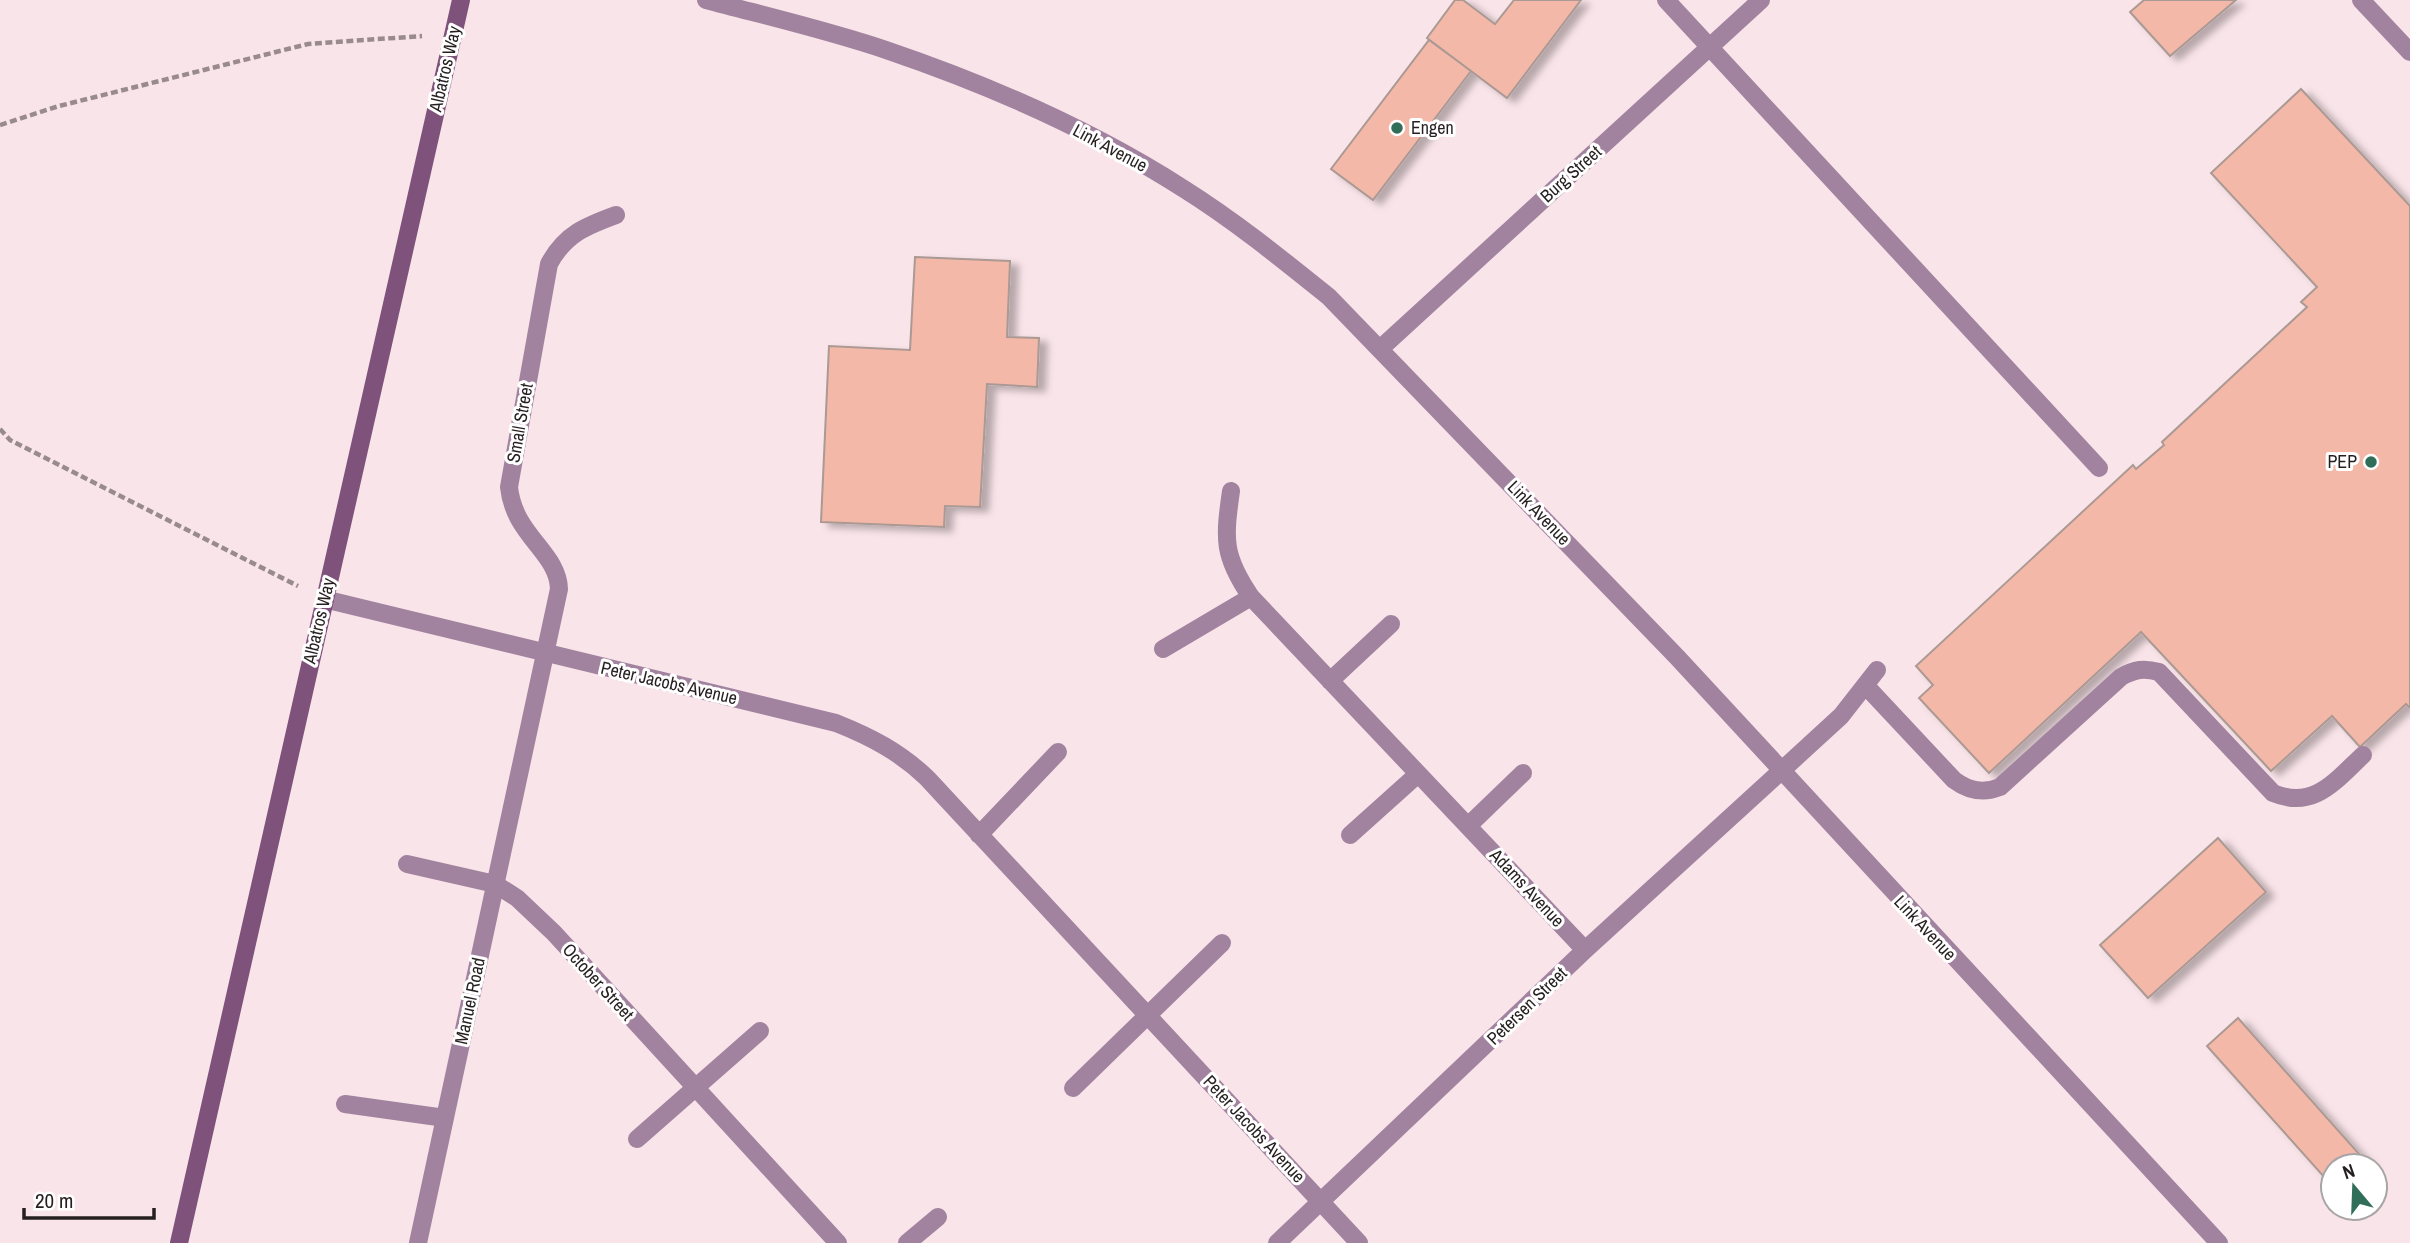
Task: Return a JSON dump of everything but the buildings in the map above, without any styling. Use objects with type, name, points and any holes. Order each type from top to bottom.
[{"type":"street","name":"Albatros Way","points":[[179,1243],[461,0]]},
{"type":"street","name":"Link Avenue","points":[[706,0],[885,49],[994,91],[1093,137],[1185,189],[1273,252],[1329,297],[1677,657],[1780,772],[2219,1243]]},
{"type":"street","points":[[1666,0],[1712,46],[2099,468]]},
{"type":"street","name":"Burg Street","points":[[1381,348],[1761,0]]},
{"type":"street","points":[[2361,0],[2410,52]]},
{"type":"street","name":"Small Street","points":[[547,654],[559,579],[556,569],[517,520],[510,500],[511,471],[549,264],[565,239],[578,229],[616,215]]},
{"type":"street","name":"Adams Avenue","points":[[1231,491],[1226,527],[1231,568],[1251,597],[1585,950]]},
{"type":"street","points":[[1163,649],[1251,597]]},
{"type":"street","name":"Peter Jacobs Avenue","points":[[324,599],[836,723],[876,739],[904,757],[979,835],[1359,1243]]},
{"type":"street","points":[[1330,681],[1391,624]]},
{"type":"street","name":"Manuel Road","points":[[418,1243],[547,654]]},
{"type":"street","points":[[1865,685],[1954,780],[1965,788],[1980,792],[2000,787],[2121,677],[2132,670],[2146,668],[2160,672],[2273,793],[2285,798],[2311,798],[2323,793],[2363,755]]},
{"type":"street","name":"Petersen Street","points":[[1277,1243],[1585,950],[1841,716],[1877,670]]},
{"type":"street","points":[[979,835],[1058,752]]},
{"type":"street","points":[[1468,826],[1523,773]]},
{"type":"street","points":[[1350,835],[1419,774]]},
{"type":"street","points":[[407,864],[495,884]]},
{"type":"street","name":"October Street","points":[[495,884],[517,898],[554,933],[693,1088],[838,1243]]},
{"type":"street","points":[[1073,1088],[1222,943]]},
{"type":"street","points":[[637,1139],[760,1031]]},
{"type":"street","points":[[345,1104],[445,1118]]},
{"type":"street","points":[[907,1243],[938,1217]]},
{"type":"path","points":[[0,125],[59,106],[309,44],[454,33]]},
{"type":"path","points":[[0,429],[10,440],[324,599]]},
{"type":"path","points":[[0,439],[10,440]]},
{"type":"place","name":"Engen","points":[[1397,128]]},
{"type":"place","name":"PEP","points":[[2371,462]]}]
